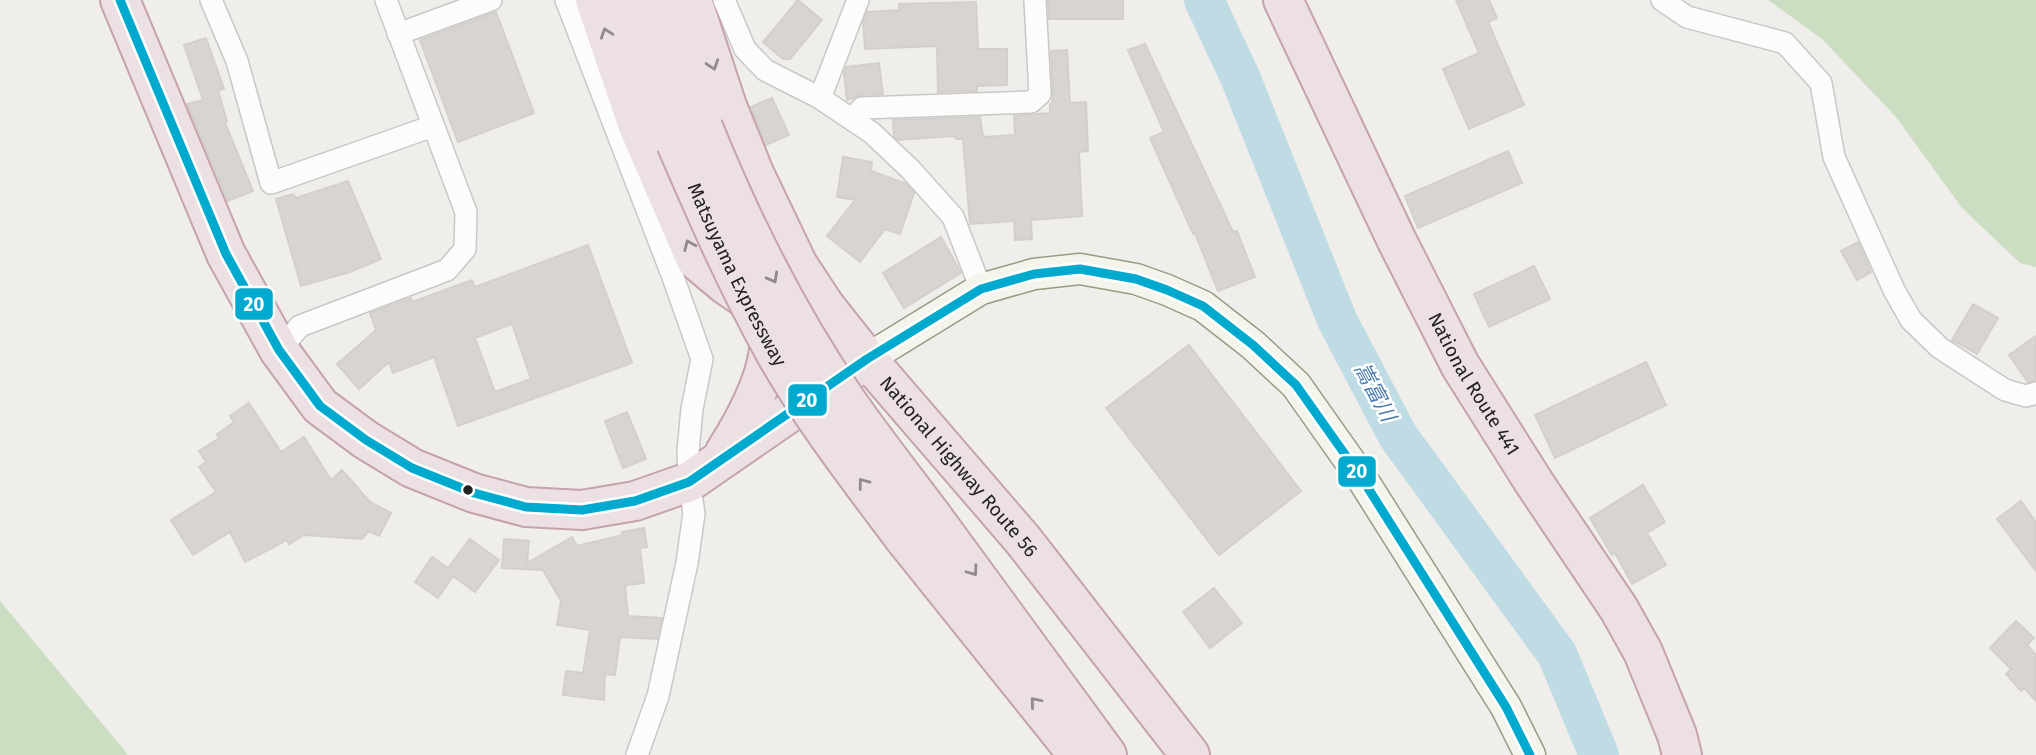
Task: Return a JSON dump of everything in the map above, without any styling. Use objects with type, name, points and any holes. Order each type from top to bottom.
[{"type":"highway","name":"National Highway Route 56","points":[[120,0],[226,254],[279,350],[320,406],[366,440],[412,468],[474,493],[526,507],[582,510],[635,501],[689,482],[867,359],[1023,540],[1190,755]]},
{"type":"highway","points":[[594,0],[638,125],[696,260],[726,285],[762,309],[867,359]]},
{"type":"highway","name":"Matsuyama Expressway","points":[[626,0],[689,135],[732,197],[765,265],[918,527],[1078,755]]},
{"type":"highway","name":"Matsuyama Expressway","points":[[663,0],[689,135]]},
{"type":"highway","points":[[692,0],[754,173],[798,265],[825,306],[867,359]]},
{"type":"highway","name":"National Route 441","points":[[1283,0],[1397,241],[1460,365],[1535,484],[1619,609],[1643,652],[1677,735],[1682,755]]},
{"type":"highway","points":[[721,460],[746,418],[766,368],[769,328],[762,309]]},
{"type":"highway","name":"Matsuyama Expressway","points":[[918,527],[1107,755]]},
{"type":"street","points":[[211,0],[237,61],[271,183],[433,126]]},
{"type":"street","points":[[279,350],[300,326],[447,270],[465,249],[466,212],[386,0]]},
{"type":"street","points":[[398,34],[491,0]]},
{"type":"street","points":[[566,0],[702,359],[692,409],[689,482],[694,513],[687,563],[658,696],[637,755]]},
{"type":"street","points":[[724,0],[745,49],[765,70],[820,98],[852,119],[872,133],[910,169],[953,218],[981,289]]},
{"type":"street","points":[[820,98],[858,0]]},
{"type":"street","points":[[852,119],[862,108],[1031,102],[1040,94],[1035,0]]},
{"type":"street","points":[[1662,0],[1687,17],[1785,43],[1821,83],[1834,157],[1894,290],[1911,320],[1940,348],[2005,390],[2026,396],[2036,393]]},
{"type":"street","points":[[867,359],[981,289],[1034,274],[1080,269],[1136,279],[1203,306],[1253,345],[1296,385],[1361,477],[1506,707],[1530,755]]},
{"type":"green space","points":[[1768,0],[2036,0],[2036,267],[2020,263],[1962,208],[1896,117],[1822,39]]},
{"type":"green space","points":[[0,601],[125,751],[128,755],[0,755]]},
{"type":"building","points":[[798,0],[822,20],[790,59],[783,59],[763,42]]},
{"type":"building","points":[[1048,0],[1123,0],[1123,19],[1049,19]]},
{"type":"building","points":[[1456,0],[1489,0],[1497,18],[1488,22],[1524,105],[1469,129],[1443,69],[1479,53]]},
{"type":"building","points":[[976,2],[978,49],[1007,49],[1007,85],[977,86],[977,91],[938,92],[937,46],[865,49],[863,23],[867,12],[899,10],[899,4]]},
{"type":"building","points":[[496,12],[534,113],[458,142],[420,40]]},
{"type":"building","points":[[206,38],[224,89],[218,90],[227,122],[225,123],[253,191],[228,201],[187,104],[203,100],[184,45]]},
{"type":"building","points":[[1145,44],[1233,232],[1237,231],[1255,277],[1218,291],[1195,233],[1193,234],[1150,138],[1164,132],[1128,50]]},
{"type":"building","points":[[1067,50],[1070,103],[1086,102],[1088,151],[1079,152],[1082,216],[1031,220],[1032,239],[1015,240],[1014,221],[970,224],[963,139],[956,139],[955,136],[898,140],[894,136],[893,120],[980,117],[983,137],[1015,135],[1014,116],[1050,113],[1053,93],[1051,51]]},
{"type":"building","points":[[879,63],[883,94],[861,95],[847,100],[844,73],[846,67]]},
{"type":"building","points":[[772,98],[789,135],[766,145],[751,107]]},
{"type":"building","points":[[1508,151],[1522,183],[1418,228],[1405,196]]},
{"type":"building","points":[[843,157],[872,162],[871,171],[905,183],[914,193],[900,234],[885,229],[860,262],[827,236],[855,200],[837,197]]},
{"type":"building","points":[[348,181],[381,259],[350,272],[301,286],[276,199],[293,194],[296,198]]},
{"type":"building","points":[[941,237],[961,273],[904,308],[883,273]]},
{"type":"building","points":[[1858,242],[1871,272],[1857,280],[1841,251]]},
{"type":"building","points":[[588,245],[632,363],[458,426],[434,357],[393,373],[389,362],[359,389],[337,364],[376,330],[370,313],[411,298],[412,302],[472,280],[475,287]],"holes":[[[512,324],[531,379],[495,392],[475,338]]]},
{"type":"building","points":[[1534,266],[1550,299],[1489,327],[1474,294]]},
{"type":"building","points":[[1973,304],[1998,318],[1977,354],[1952,340]]},
{"type":"building","points":[[2036,336],[2036,380],[2028,382],[2009,355]]},
{"type":"building","points":[[1189,345],[1301,491],[1219,555],[1106,408]]},
{"type":"building","points":[[1646,362],[1666,405],[1555,458],[1535,415]]},
{"type":"building","points":[[249,403],[281,452],[304,437],[331,480],[342,470],[370,502],[391,513],[379,536],[369,531],[362,539],[304,535],[289,544],[287,540],[245,562],[230,532],[193,555],[171,520],[216,492],[199,467],[206,462],[199,451],[219,438],[217,434],[234,422],[230,416]]},
{"type":"building","points":[[627,412],[646,459],[623,468],[605,421]]},
{"type":"building","points":[[1643,485],[1665,522],[1647,533],[1666,565],[1632,584],[1615,553],[1612,555],[1590,518]]},
{"type":"building","points":[[2021,501],[2036,522],[2036,571],[1997,519]]},
{"type":"building","points":[[644,528],[647,547],[640,548],[644,583],[625,585],[628,616],[662,618],[657,639],[620,637],[615,675],[605,674],[604,700],[563,695],[566,671],[583,673],[590,630],[557,625],[561,601],[543,570],[502,568],[504,539],[529,541],[527,563],[572,537],[577,546]]},
{"type":"building","points":[[470,539],[499,560],[475,592],[453,576],[438,598],[415,582],[432,557],[448,568]]},
{"type":"building","points":[[1214,588],[1242,623],[1210,648],[1183,612]]},
{"type":"building","points":[[2016,621],[2034,638],[2027,645],[2036,655],[2036,701],[2024,688],[2021,691],[2006,674],[2011,669],[1990,648]]},
{"type":"waterway","name":"嵩富川","points":[[1204,0],[1240,77],[1337,320],[1398,436],[1557,654],[1599,755]]},
{"type":"transit line","name":"20","points":[[120,0],[226,254],[279,350],[320,406],[366,440],[412,468],[474,493],[526,507],[582,510],[635,501],[689,482],[867,359],[981,289],[1034,274],[1080,269],[1136,279],[1203,306],[1253,345],[1296,385],[1361,477],[1506,707],[1530,755]]}]
